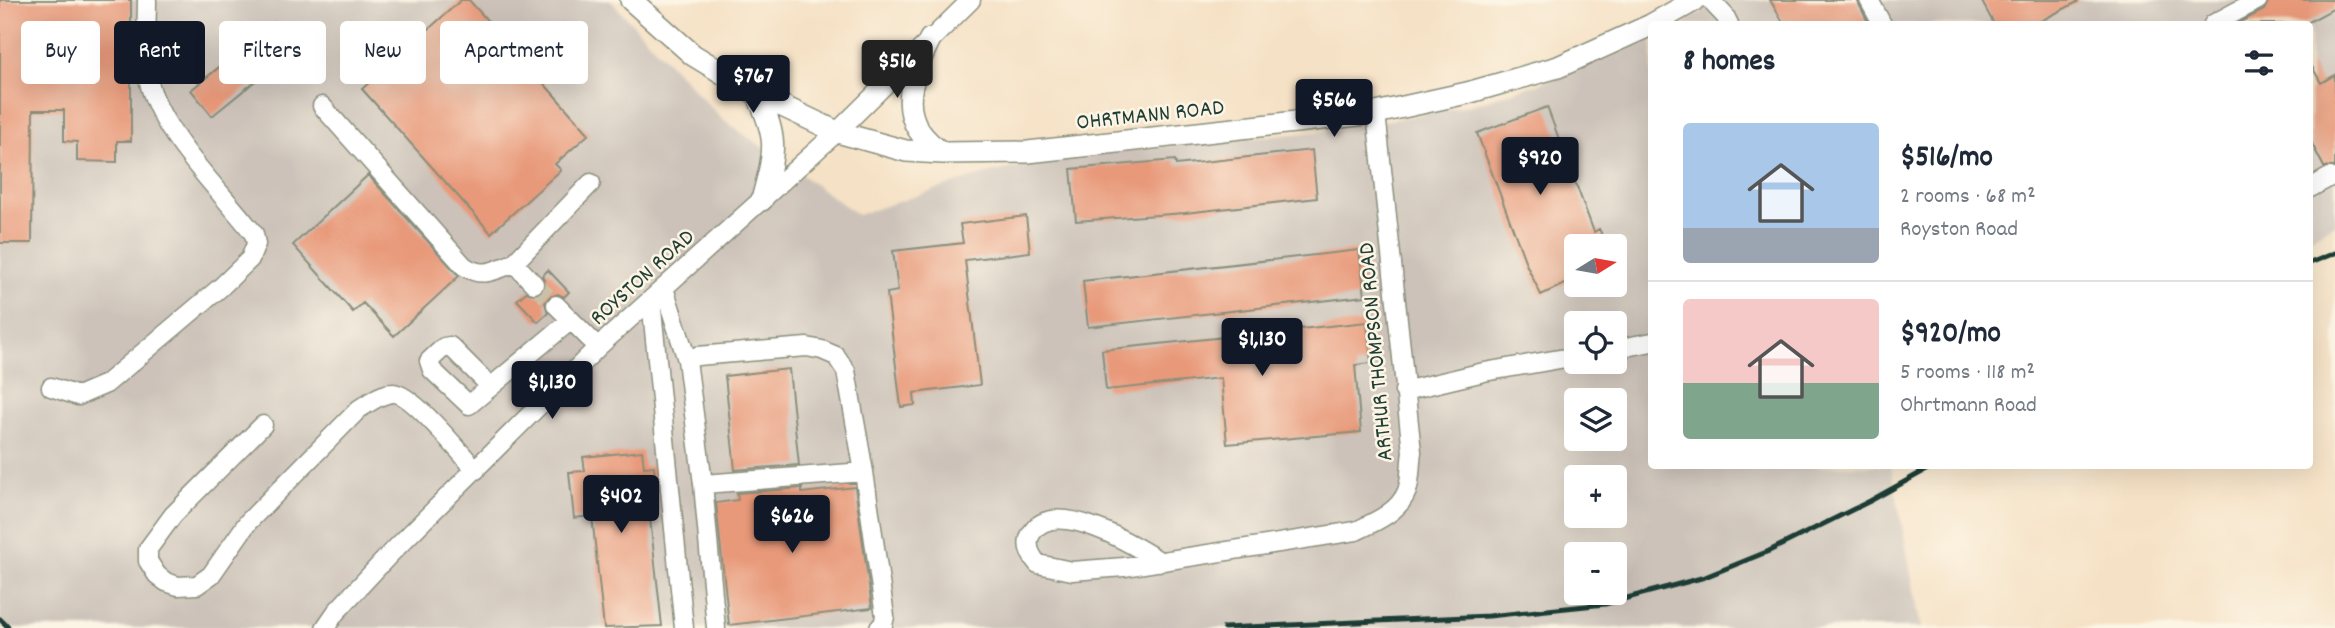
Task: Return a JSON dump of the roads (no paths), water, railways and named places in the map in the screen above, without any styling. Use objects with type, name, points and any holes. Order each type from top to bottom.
[{"type":"main road","name":"OHRTMANN ROAD","points":[[631,0],[692,55],[757,94],[837,132],[906,151],[943,153],[1028,152],[1376,113],[1467,93],[1558,67],[1648,26]]},
{"type":"main road","name":"OHRTMANN ROAD","points":[[1658,21],[1695,0]]},
{"type":"main road","points":[[930,40],[911,86],[911,111],[919,133],[928,144],[943,153]]},
{"type":"main road","points":[[757,94],[771,128],[774,149],[762,200]]},
{"type":"street","points":[[51,387],[78,396],[106,384],[222,287],[250,259],[256,244],[254,234],[170,130],[157,108],[148,83],[147,0]]},
{"type":"street","name":"ROYSTON ROAD","points":[[325,628],[336,612],[389,555],[598,347],[837,132],[971,0]]},
{"type":"street","points":[[1710,0],[1728,21]]},
{"type":"street","points":[[1869,0],[1880,21]]},
{"type":"street","points":[[2219,21],[2258,0]]},
{"type":"street","points":[[322,106],[464,267],[474,273],[482,274],[514,263],[591,183]]},
{"type":"street","name":"ARTHUR THOMPSON ROAD","points":[[1161,562],[1118,537],[1080,521],[1046,521],[1032,532],[1029,541],[1030,552],[1038,564],[1072,571],[1161,562],[1356,531],[1382,519],[1407,491],[1412,452],[1376,113]]},
{"type":"street","points":[[2313,186],[2330,177]]},
{"type":"street","points":[[514,263],[534,284]]},
{"type":"street","points":[[658,294],[687,360],[703,484],[716,628]]},
{"type":"street","points":[[658,294],[684,628]]},
{"type":"street","points":[[556,305],[598,347]]},
{"type":"street","points":[[491,387],[571,320]]},
{"type":"street","points":[[1627,347],[1648,343]]},
{"type":"street","points":[[687,360],[697,356],[807,347],[836,356],[846,370],[885,616],[883,625],[878,628]]},
{"type":"street","points":[[1404,391],[1484,372],[1564,358]]},
{"type":"street","points":[[263,425],[173,515],[148,549],[148,561],[157,575],[166,582],[178,586],[197,585],[211,575],[248,522],[359,409],[381,395],[395,392],[403,395],[423,412],[476,470]]},
{"type":"street","points":[[703,484],[864,472]]},
{"type":"tunnel","points":[[534,284],[556,305]]},
{"type":"railway","points":[[2313,262],[2335,253]]},
{"type":"railway","points":[[1224,628],[1489,616],[1605,604],[1705,577],[1769,551],[1928,469]]},
{"type":"railway","points":[[0,619],[9,628]]}]
